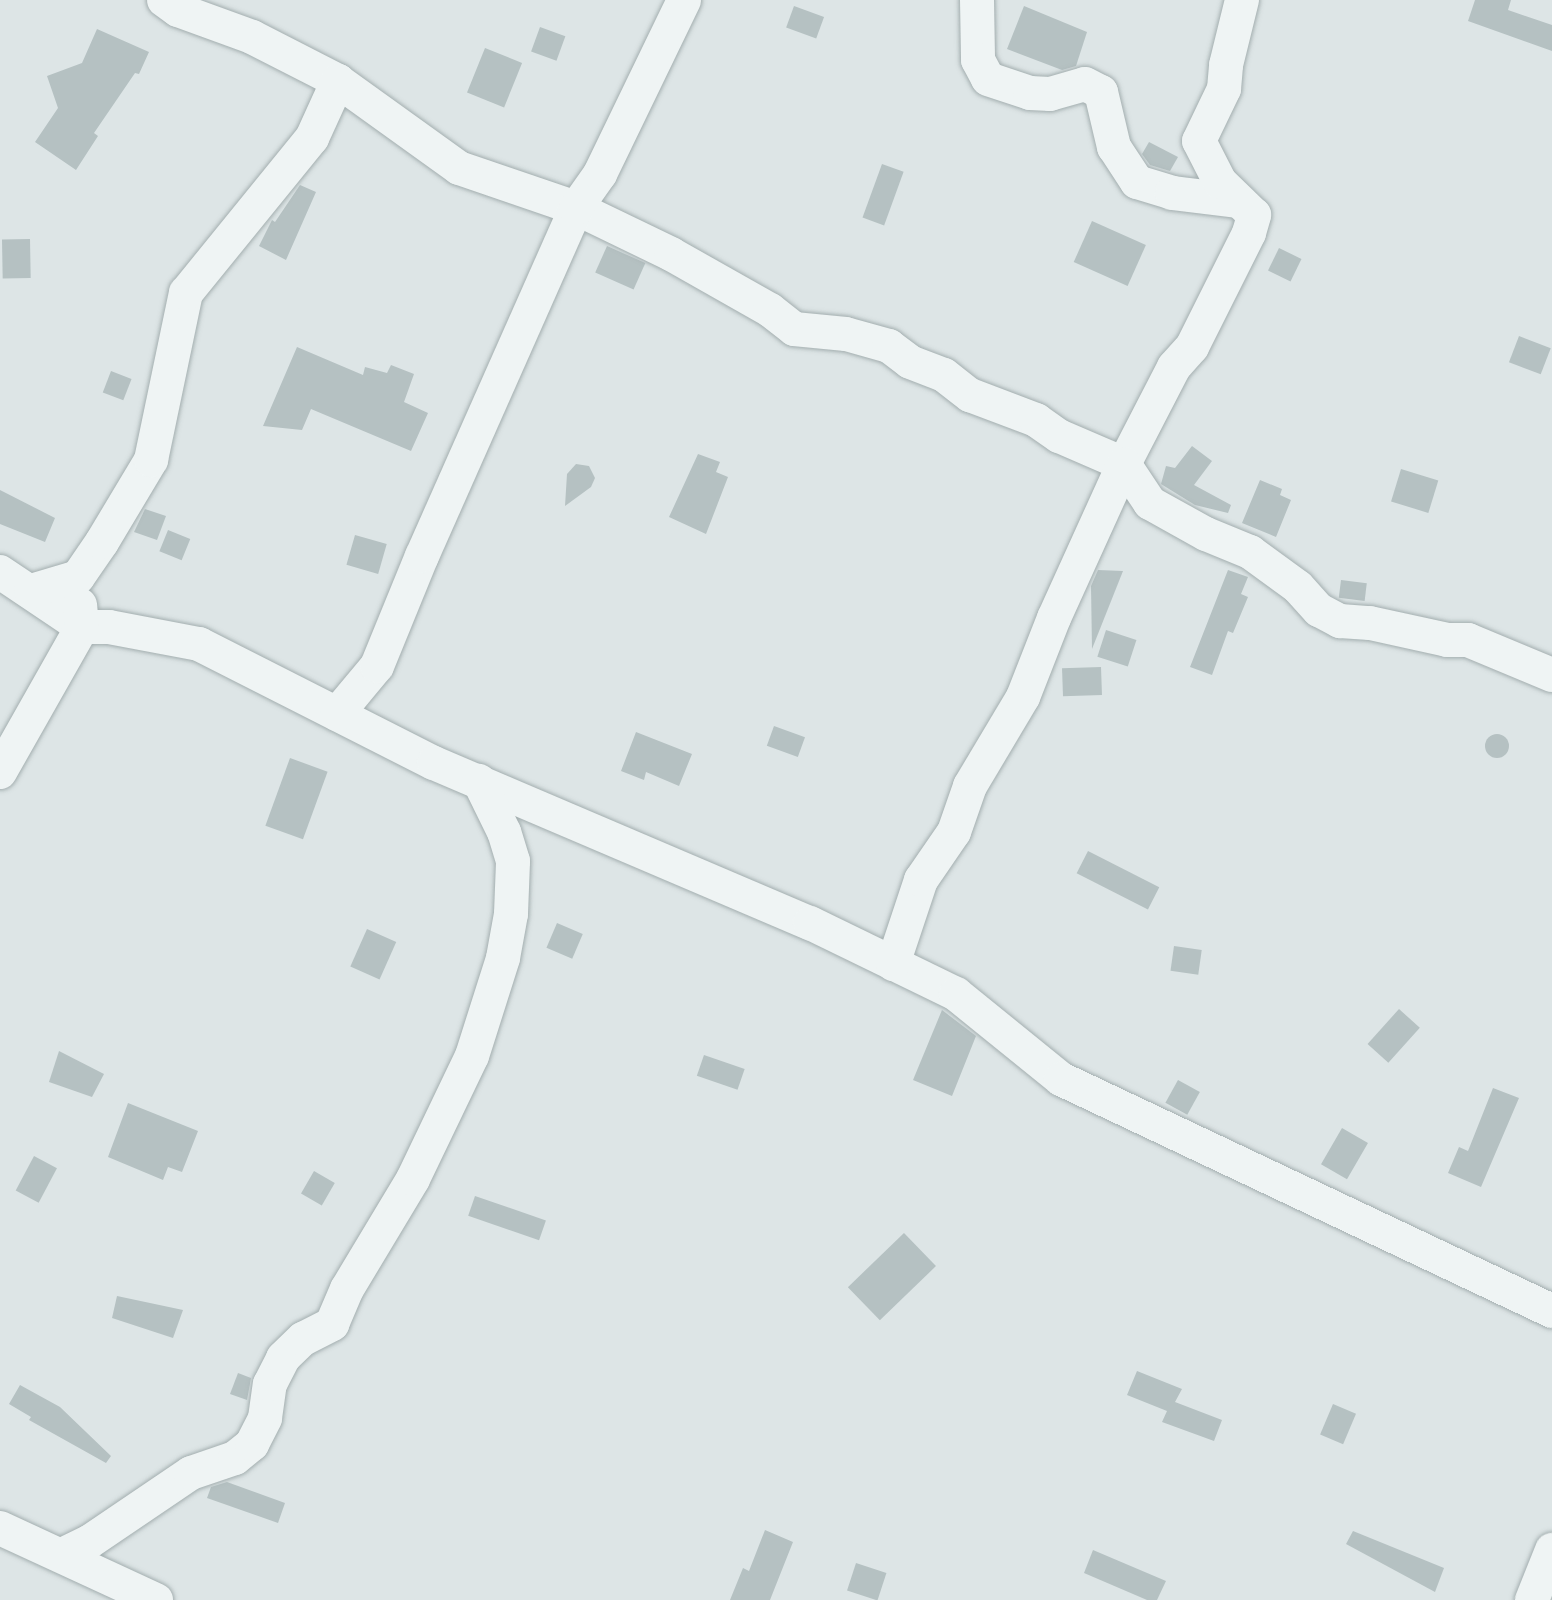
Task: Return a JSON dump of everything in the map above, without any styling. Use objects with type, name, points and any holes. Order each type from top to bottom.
[{"type":"street","points":[[164,0],[178,10],[252,37],[338,81],[459,168],[576,208],[671,254],[737,295],[770,310],[794,329],[846,334],[889,346],[910,362],[944,375],[970,395],[1036,420],[1059,436],[1124,464],[1150,503],[1206,534],[1250,552],[1298,587],[1319,610],[1340,621],[1447,640],[1468,640],[1552,675]]},
{"type":"street","points":[[337,714],[377,666],[422,556],[576,208],[600,174],[684,0]]},
{"type":"street","points":[[977,0],[978,60],[988,79],[1030,93],[1050,94],[1085,84],[1101,92],[1114,147],[1137,182],[1172,193],[1237,201]]},
{"type":"street","points":[[893,964],[921,880],[954,832],[970,786],[1023,697],[1054,618],[1124,464],[1174,367],[1192,347],[1249,233],[1254,215],[1220,182],[1199,141],[1224,89],[1226,65],[1242,0]]},
{"type":"street","points":[[0,772],[82,627],[78,577],[151,460],[186,293],[312,138],[338,81]]},
{"type":"street","points":[[0,572],[82,627],[109,627],[199,644],[434,763],[646,850],[893,964],[956,994],[1061,1079],[1552,1311]]},
{"type":"street","points":[[31,591],[78,577]]},
{"type":"street","points":[[64,1554],[101,1534],[191,1473],[235,1458],[252,1444],[265,1418],[270,1384],[283,1358],[303,1339],[332,1324],[347,1289],[413,1179],[472,1056],[503,958],[511,914],[513,861],[504,832],[479,781]]},
{"type":"street","points":[[0,1528],[64,1554],[156,1600]]},
{"type":"street","points":[[1532,1600],[1552,1550]]},
{"type":"building","points":[[1475,0],[1511,0],[1508,10],[1552,25],[1552,51],[1468,21]]},
{"type":"building","points":[[794,6],[824,17],[816,39],[786,28]]},
{"type":"building","points":[[1024,6],[1087,32],[1076,66],[1062,70],[1007,49]]},
{"type":"building","points":[[540,27],[565,36],[556,61],[531,51]]},
{"type":"building","points":[[97,29],[149,52],[139,74],[135,73],[94,133],[98,136],[76,170],[35,142],[58,108],[47,76],[82,63]]},
{"type":"building","points":[[485,48],[522,63],[504,107],[467,93]]},
{"type":"building","points":[[1149,142],[1178,157],[1170,171],[1150,165],[1142,154]]},
{"type":"building","points":[[882,164],[904,172],[884,225],[863,218]]},
{"type":"building","points":[[300,185],[316,192],[286,260],[259,246],[272,220],[275,222]]},
{"type":"building","points":[[1092,221],[1146,245],[1128,286],[1074,262]]},
{"type":"building","points":[[2,239],[30,239],[31,278],[3,278]]},
{"type":"building","points":[[607,246],[645,263],[634,290],[595,272]]},
{"type":"building","points":[[1279,248],[1301,259],[1291,281],[1268,270]]},
{"type":"building","points":[[1519,336],[1551,348],[1541,374],[1509,362]]},
{"type":"building","points":[[297,347],[363,375],[365,367],[387,373],[391,365],[414,374],[404,402],[428,413],[411,451],[311,409],[302,430],[263,426]]},
{"type":"building","points":[[111,371],[132,379],[123,400],[103,392]]},
{"type":"building","points":[[1192,446],[1212,461],[1194,485],[1231,505],[1228,513],[1195,505],[1161,484],[1166,466],[1175,468]]},
{"type":"building","points":[[698,454],[720,462],[716,472],[728,477],[706,534],[669,517]]},
{"type":"building","points":[[576,464],[589,466],[595,478],[591,487],[565,506],[567,474]]},
{"type":"building","points":[[1401,469],[1438,480],[1428,513],[1391,502]]},
{"type":"building","points":[[1260,480],[1282,489],[1280,495],[1291,500],[1276,537],[1242,523]]},
{"type":"building","points":[[0,490],[55,518],[45,542],[0,524]]},
{"type":"building","points":[[145,509],[166,516],[157,540],[134,532]]},
{"type":"building","points":[[168,530],[190,539],[182,560],[159,551]]},
{"type":"building","points":[[355,535],[387,544],[378,574],[346,565]]},
{"type":"building","points":[[1098,570],[1123,571],[1092,649],[1091,586]]},
{"type":"building","points":[[1228,570],[1248,577],[1241,594],[1248,597],[1233,633],[1228,631],[1212,675],[1190,667]]},
{"type":"building","points":[[1341,580],[1367,583],[1365,601],[1339,598]]},
{"type":"building","points":[[1106,630],[1136,640],[1128,667],[1097,657]]},
{"type":"building","points":[[1101,667],[1102,695],[1063,696],[1062,668]]},
{"type":"building","points":[[774,726],[805,737],[798,757],[767,746]]},
{"type":"building","points":[[636,732],[692,754],[679,786],[646,772],[644,780],[621,771]]},
{"type":"building","points":[[1497,734],[1506,737],[1509,746],[1506,755],[1497,758],[1488,755],[1485,746],[1488,737]]},
{"type":"building","points":[[290,758],[328,772],[303,839],[265,826]]},
{"type":"building","points":[[1088,851],[1159,887],[1148,910],[1077,873]]},
{"type":"building","points":[[557,923],[583,934],[572,959],[546,948]]},
{"type":"building","points":[[367,929],[396,942],[380,979],[350,966]]},
{"type":"building","points":[[1174,946],[1202,950],[1198,975],[1171,971]]},
{"type":"building","points":[[1399,1009],[1420,1028],[1388,1063],[1368,1044]]},
{"type":"building","points":[[942,1010],[976,1036],[952,1096],[913,1080]]},
{"type":"building","points":[[59,1051],[104,1074],[92,1097],[49,1082]]},
{"type":"building","points":[[704,1055],[745,1069],[737,1090],[697,1076]]},
{"type":"building","points":[[1178,1080],[1200,1092],[1187,1115],[1165,1103]]},
{"type":"building","points":[[1493,1088],[1519,1098],[1481,1187],[1448,1173],[1459,1147],[1468,1151]]},
{"type":"building","points":[[128,1103],[198,1131],[182,1172],[168,1167],[163,1180],[108,1157]]},
{"type":"building","points":[[1342,1128],[1368,1143],[1347,1179],[1321,1164]]},
{"type":"building","points":[[34,1156],[57,1168],[39,1203],[16,1190]]},
{"type":"building","points":[[314,1171],[335,1183],[322,1206],[301,1194]]},
{"type":"building","points":[[475,1196],[546,1220],[539,1240],[468,1216]]},
{"type":"building","points":[[904,1233],[936,1266],[880,1320],[848,1287]]},
{"type":"building","points":[[117,1296],[183,1310],[173,1338],[112,1318]]},
{"type":"building","points":[[1137,1371],[1182,1389],[1175,1402],[1222,1420],[1214,1441],[1162,1422],[1167,1411],[1127,1395]]},
{"type":"building","points":[[238,1373],[251,1378],[247,1400],[230,1394]]},
{"type":"building","points":[[20,1385],[60,1407],[111,1456],[106,1463],[29,1420],[31,1417],[9,1404]]},
{"type":"building","points":[[1333,1404],[1356,1414],[1343,1444],[1320,1434]]},
{"type":"building","points":[[227,1482],[285,1503],[278,1523],[207,1498],[211,1487]]},
{"type":"building","points":[[765,1530],[793,1542],[770,1600],[730,1600],[743,1568],[749,1571]]},
{"type":"building","points":[[1353,1531],[1444,1568],[1435,1592],[1346,1544]]},
{"type":"building","points":[[1093,1550],[1166,1581],[1157,1600],[1147,1600],[1084,1573]]},
{"type":"building","points":[[856,1563],[886,1573],[878,1600],[847,1591]]}]
